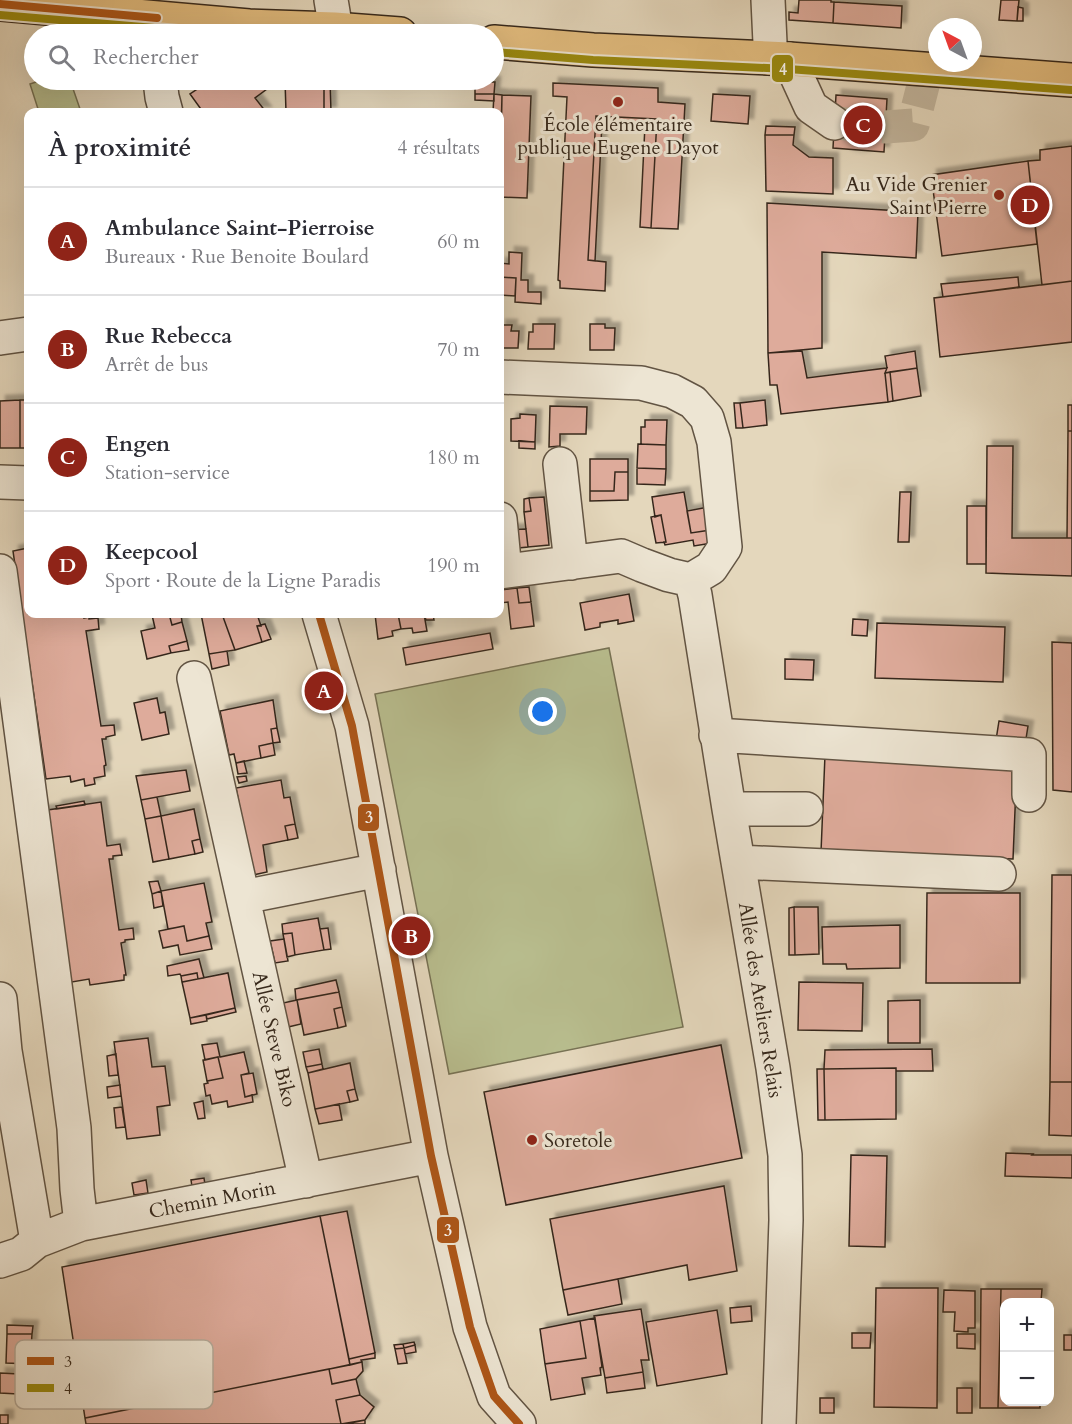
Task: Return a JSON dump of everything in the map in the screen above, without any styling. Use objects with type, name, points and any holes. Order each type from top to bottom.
[{"type":"main road","points":[[0,4],[143,24]]},
{"type":"main road","points":[[270,24],[332,15],[364,24]]},
{"type":"main road","points":[[504,43],[594,50],[779,58],[1072,80]]},
{"type":"street","points":[[768,0],[770,44],[811,108],[834,123]]},
{"type":"street","points":[[161,90],[165,108]]},
{"type":"street","points":[[0,339],[24,335]]},
{"type":"street","points":[[504,378],[641,383],[672,391],[693,402],[706,418],[714,442],[725,547],[711,568],[691,580],[660,572],[621,556],[504,572]]},
{"type":"street","points":[[560,464],[571,563]]},
{"type":"street","points":[[0,482],[24,483]]},
{"type":"street","points":[[0,571],[74,1128],[81,1224]]},
{"type":"street","name":"Allée des Ateliers Relais","points":[[691,580],[773,1068],[785,1155],[786,1220],[779,1424]]},
{"type":"street","points":[[320,618],[352,726],[431,1156],[470,1327],[494,1396],[516,1422]]},
{"type":"street","name":"Allée Steve Biko","points":[[194,678],[306,1181]]},
{"type":"street","points":[[716,735],[1029,755],[1029,795]]},
{"type":"street","points":[[729,808],[806,809]]},
{"type":"street","points":[[738,862],[999,874]]},
{"type":"street","points":[[243,897],[378,870]]},
{"type":"street","points":[[0,999],[6,1051],[37,1241]]},
{"type":"street","name":"Chemin Morin","points":[[0,1261],[21,1254],[37,1241],[81,1224],[431,1156]]},
{"type":"green space","points":[[32,90],[73,90],[80,108],[38,108]]},
{"type":"green space","points":[[609,648],[683,1027],[449,1074],[375,694]]},
{"type":"building","points":[[799,0],[831,0],[834,2],[833,23],[789,20],[789,12],[798,13]]},
{"type":"building","points":[[1001,0],[1019,0],[1017,21],[999,20]]},
{"type":"building","points":[[834,2],[902,6],[901,28],[833,23]]},
{"type":"building","points":[[1018,7],[1023,8],[1023,21],[1017,21]]},
{"type":"building","points":[[553,83],[658,88],[658,102],[685,104],[678,229],[651,228],[657,119],[596,116],[588,260],[606,262],[605,291],[560,288],[558,280],[567,97],[553,96]]},
{"type":"building","points":[[196,90],[266,90],[255,98],[263,108],[200,108],[190,94]]},
{"type":"building","points":[[285,90],[324,90],[324,108],[286,108]]},
{"type":"building","points":[[324,90],[330,90],[331,108],[324,108]]},
{"type":"building","points":[[475,90],[494,90],[494,94],[475,94]]},
{"type":"building","points":[[475,94],[494,94],[494,101],[475,100]]},
{"type":"building","points":[[494,94],[502,95],[502,108],[493,108]]},
{"type":"building","points":[[713,94],[750,96],[748,124],[711,121]]},
{"type":"building","points":[[502,95],[531,96],[527,198],[504,197],[504,108],[502,108]]},
{"type":"building","points":[[836,95],[887,99],[884,152],[833,148]]},
{"type":"building","points":[[596,116],[657,119],[651,228],[640,227],[645,125],[602,123],[595,261],[588,260]]},
{"type":"building","points":[[766,126],[795,127],[794,135],[765,135]]},
{"type":"building","points":[[765,135],[794,135],[793,145],[809,157],[833,158],[833,194],[766,191]]},
{"type":"building","points":[[1072,146],[1072,281],[1042,285],[1028,161],[1040,160],[1040,150]]},
{"type":"building","points":[[1028,161],[1037,244],[942,256],[931,175]]},
{"type":"building","points":[[767,203],[918,212],[916,258],[822,252],[822,348],[768,353]]},
{"type":"building","points":[[509,252],[522,253],[521,280],[528,280],[528,292],[541,292],[541,304],[515,302],[516,278],[504,277],[504,263],[509,264]]},
{"type":"building","points":[[504,277],[516,278],[515,296],[504,295]]},
{"type":"building","points":[[1018,277],[1019,287],[943,297],[941,284]]},
{"type":"building","points":[[1072,281],[1072,342],[940,357],[934,298]]},
{"type":"building","points":[[533,324],[555,324],[554,349],[528,349],[529,332],[533,332]]},
{"type":"building","points":[[590,324],[605,324],[605,328],[615,328],[614,350],[590,350]]},
{"type":"building","points":[[504,325],[512,325],[511,331],[519,331],[518,348],[504,348]]},
{"type":"building","points":[[802,351],[807,378],[887,368],[885,373],[888,402],[781,414],[777,385],[770,385],[768,353]]},
{"type":"building","points":[[915,351],[917,368],[885,373],[887,368],[885,356]]},
{"type":"building","points":[[917,368],[921,396],[893,401],[890,372]]},
{"type":"building","points":[[890,372],[893,401],[888,402],[885,373]]},
{"type":"building","points":[[20,400],[24,400],[24,448],[20,448]]},
{"type":"building","points":[[20,400],[20,448],[0,448],[0,401]]},
{"type":"building","points":[[765,400],[767,425],[743,428],[740,403]]},
{"type":"building","points":[[734,403],[740,403],[743,428],[736,428]]},
{"type":"building","points":[[1068,405],[1072,405],[1072,431],[1068,431]]},
{"type":"building","points":[[550,406],[587,407],[586,434],[560,434],[560,446],[549,447]]},
{"type":"building","points":[[520,414],[536,415],[535,442],[511,441],[511,419],[520,418]]},
{"type":"building","points":[[645,420],[667,420],[666,445],[641,444],[641,427],[645,427]]},
{"type":"building","points":[[1068,431],[1072,431],[1072,538],[1067,538]]},
{"type":"building","points":[[519,441],[535,442],[535,449],[519,448]]},
{"type":"building","points":[[638,444],[666,445],[666,469],[637,468]]},
{"type":"building","points":[[987,446],[1013,446],[1012,538],[1072,538],[1072,576],[986,573]]},
{"type":"building","points":[[590,459],[628,459],[628,472],[615,472],[614,491],[590,491]]},
{"type":"building","points":[[637,468],[666,469],[665,485],[637,484]]},
{"type":"building","points":[[615,472],[628,472],[628,500],[590,501],[590,491],[614,491]]},
{"type":"building","points":[[684,492],[691,533],[717,529],[718,542],[694,546],[693,540],[665,545],[661,515],[655,517],[652,497]]},
{"type":"building","points":[[900,492],[911,492],[909,542],[898,542]]},
{"type":"building","points":[[544,497],[549,545],[528,547],[524,512],[531,511],[529,498]]},
{"type":"building","points":[[529,498],[531,511],[524,512],[524,499]]},
{"type":"building","points":[[714,506],[717,529],[691,533],[687,511]]},
{"type":"building","points":[[967,506],[986,506],[986,564],[967,564]]},
{"type":"building","points":[[661,515],[666,542],[656,543],[651,517]]},
{"type":"building","points":[[526,529],[528,547],[508,549],[506,530]]},
{"type":"building","points":[[24,549],[24,618],[98,618],[99,629],[86,631],[101,726],[114,725],[115,735],[102,739],[106,765],[104,766],[105,776],[94,778],[95,784],[85,786],[84,779],[71,782],[70,776],[46,779],[13,551]]},
{"type":"building","points":[[529,587],[531,602],[519,603],[517,588]]},
{"type":"building","points":[[517,588],[519,603],[531,602],[534,626],[511,629],[508,602],[504,602],[504,590]]},
{"type":"building","points":[[629,594],[634,621],[618,624],[618,620],[600,623],[600,627],[585,630],[580,603]]},
{"type":"building","points":[[153,618],[170,618],[172,625],[182,622],[187,641],[169,646],[171,653],[147,659],[141,631],[155,628]]},
{"type":"building","points":[[170,618],[182,618],[182,622],[172,625]]},
{"type":"building","points":[[202,618],[223,618],[235,650],[209,654]]},
{"type":"building","points":[[223,618],[258,618],[261,626],[257,626],[262,642],[235,650]]},
{"type":"building","points":[[375,618],[399,618],[401,629],[392,631],[393,636],[378,639]]},
{"type":"building","points":[[399,618],[425,618],[427,631],[413,633],[412,628],[401,629]]},
{"type":"building","points":[[853,619],[868,620],[867,636],[852,635]]},
{"type":"building","points":[[877,623],[1005,627],[1003,682],[875,678]]},
{"type":"building","points":[[265,624],[271,639],[262,642],[257,626]]},
{"type":"building","points":[[490,633],[493,649],[406,665],[403,648]]},
{"type":"building","points":[[187,641],[189,650],[171,653],[169,646]]},
{"type":"building","points":[[1052,642],[1072,643],[1072,792],[1053,790]]},
{"type":"building","points":[[227,651],[229,665],[212,669],[209,654]]},
{"type":"building","points":[[785,659],[814,660],[813,680],[785,679]]},
{"type":"building","points":[[157,698],[160,713],[165,712],[169,734],[142,740],[134,703]]},
{"type":"building","points":[[273,700],[277,728],[271,729],[273,743],[259,746],[261,758],[236,763],[234,754],[229,755],[220,711]]},
{"type":"building","points":[[999,721],[1028,726],[1025,745],[996,740]]},
{"type":"building","points":[[277,728],[280,742],[273,743],[271,729]]},
{"type":"building","points":[[273,743],[275,755],[261,758],[259,746]]},
{"type":"building","points":[[825,755],[1017,762],[1013,859],[821,852]]},
{"type":"building","points":[[244,761],[247,773],[238,774],[236,763]]},
{"type":"building","points":[[186,770],[190,791],[141,800],[136,776]]},
{"type":"building","points":[[246,776],[247,781],[239,783],[237,777]]},
{"type":"building","points":[[281,780],[284,798],[290,797],[295,824],[285,826],[288,840],[263,845],[267,872],[253,875],[236,788]]},
{"type":"building","points":[[157,797],[161,816],[145,819],[141,800]]},
{"type":"building","points":[[84,801],[85,805],[57,809],[56,806]]},
{"type":"building","points":[[101,802],[107,846],[120,844],[122,855],[109,859],[119,930],[133,928],[134,939],[121,943],[126,975],[124,975],[124,980],[90,985],[89,979],[66,983],[41,811]]},
{"type":"building","points":[[194,809],[200,839],[192,841],[195,854],[169,859],[161,816]]},
{"type":"building","points":[[161,816],[169,859],[153,862],[145,819]]},
{"type":"building","points":[[295,824],[298,838],[288,840],[285,826]]},
{"type":"building","points":[[200,839],[203,852],[195,854],[192,841]]},
{"type":"building","points":[[1052,875],[1072,875],[1072,1082],[1050,1082]]},
{"type":"building","points":[[158,881],[161,891],[152,894],[149,882]]},
{"type":"building","points":[[204,883],[212,922],[206,923],[209,936],[187,941],[184,926],[168,929],[161,891]]},
{"type":"building","points":[[161,891],[163,906],[154,908],[152,894]]},
{"type":"building","points":[[927,893],[1020,893],[1020,983],[926,983]]},
{"type":"building","points":[[794,907],[818,907],[819,954],[795,955]]},
{"type":"building","points":[[794,907],[795,955],[789,955],[789,908]]},
{"type":"building","points":[[318,918],[324,950],[295,955],[292,933],[283,934],[282,924]]},
{"type":"building","points":[[900,925],[900,968],[847,969],[846,964],[823,964],[822,927]]},
{"type":"building","points":[[184,926],[187,941],[209,936],[212,949],[180,955],[178,945],[163,948],[159,931]]},
{"type":"building","points":[[328,928],[331,949],[324,950],[320,929]]},
{"type":"building","points":[[292,933],[295,955],[287,957],[283,934]]},
{"type":"building","points":[[284,939],[288,961],[275,963],[270,941]]},
{"type":"building","points":[[199,959],[204,978],[198,979],[197,973],[168,976],[167,966]]},
{"type":"building","points":[[197,973],[198,979],[182,982],[181,976]]},
{"type":"building","points":[[228,973],[235,1008],[190,1018],[182,982]]},
{"type":"building","points":[[336,980],[339,992],[296,1000],[295,989]]},
{"type":"building","points":[[799,982],[863,983],[862,1031],[798,1030]]},
{"type":"building","points":[[339,992],[342,1007],[334,1009],[338,1028],[304,1035],[297,1000]]},
{"type":"building","points":[[297,1000],[301,1024],[288,1027],[283,1003]]},
{"type":"building","points":[[920,1000],[920,1043],[888,1043],[888,1001]]},
{"type":"building","points":[[342,1007],[346,1026],[338,1028],[334,1009]]},
{"type":"building","points":[[235,1008],[236,1012],[207,1019],[206,1015]]},
{"type":"building","points":[[206,1015],[207,1021],[191,1024],[190,1018]]},
{"type":"building","points":[[148,1038],[152,1067],[165,1066],[170,1105],[157,1107],[160,1135],[127,1139],[114,1042]]},
{"type":"building","points":[[217,1043],[220,1057],[244,1052],[249,1073],[241,1075],[245,1097],[252,1095],[253,1102],[228,1107],[227,1101],[212,1104],[210,1095],[206,1096],[204,1084],[208,1083],[207,1081],[223,1078],[218,1057],[205,1060],[202,1045]]},
{"type":"building","points":[[721,1045],[742,1158],[506,1205],[484,1092]]},
{"type":"building","points":[[319,1049],[322,1064],[306,1067],[303,1052]]},
{"type":"building","points":[[932,1049],[933,1071],[896,1071],[896,1068],[824,1069],[825,1050]]},
{"type":"building","points":[[116,1054],[118,1075],[109,1076],[107,1056]]},
{"type":"building","points":[[218,1057],[223,1078],[207,1081],[203,1060]]},
{"type":"building","points":[[350,1063],[355,1089],[347,1091],[350,1102],[315,1109],[308,1073]]},
{"type":"building","points":[[322,1064],[323,1069],[308,1073],[306,1067]]},
{"type":"building","points":[[896,1068],[896,1119],[825,1120],[824,1069]]},
{"type":"building","points":[[817,1069],[824,1069],[825,1120],[818,1120]]},
{"type":"building","points":[[253,1073],[257,1094],[245,1097],[241,1075]]},
{"type":"building","points":[[1050,1082],[1072,1082],[1072,1136],[1049,1135]]},
{"type":"building","points":[[120,1085],[121,1096],[108,1098],[107,1087]]},
{"type":"building","points":[[355,1089],[358,1100],[350,1102],[347,1091]]},
{"type":"building","points":[[203,1101],[205,1118],[198,1119],[194,1103]]},
{"type":"building","points":[[339,1104],[342,1120],[319,1124],[315,1109]]},
{"type":"building","points":[[122,1107],[125,1127],[116,1128],[114,1108]]},
{"type":"building","points":[[1006,1153],[1072,1155],[1072,1178],[1005,1176]]},
{"type":"building","points":[[851,1155],[887,1156],[885,1247],[849,1246]]},
{"type":"building","points":[[204,1178],[206,1191],[193,1193],[191,1180]]},
{"type":"building","points":[[146,1180],[148,1193],[134,1195],[132,1183]]},
{"type":"building","points":[[724,1186],[737,1271],[689,1280],[687,1265],[563,1290],[550,1219]]},
{"type":"building","points":[[347,1211],[375,1353],[349,1359],[320,1216]]},
{"type":"building","points":[[320,1216],[350,1365],[213,1392],[213,1340],[73,1340],[62,1267]]},
{"type":"building","points":[[618,1279],[622,1304],[568,1315],[563,1290]]},
{"type":"building","points":[[876,1288],[938,1288],[937,1408],[874,1407]]},
{"type":"building","points":[[981,1289],[1001,1289],[998,1408],[980,1408]]},
{"type":"building","points":[[1001,1289],[1042,1289],[1041,1298],[1001,1298]]},
{"type":"building","points":[[944,1290],[975,1291],[975,1328],[968,1328],[968,1332],[954,1331],[955,1312],[943,1312]]},
{"type":"building","points":[[751,1306],[752,1321],[731,1323],[730,1308]]},
{"type":"building","points":[[641,1309],[649,1360],[641,1360],[643,1372],[605,1378],[594,1316]]},
{"type":"building","points":[[717,1310],[727,1374],[657,1386],[646,1322]]},
{"type":"building","points":[[595,1318],[602,1367],[600,1368],[601,1375],[582,1378],[585,1394],[551,1400],[545,1364],[586,1358],[580,1321]]},
{"type":"building","points":[[580,1321],[586,1358],[545,1364],[540,1329]]},
{"type":"building","points":[[7,1325],[33,1326],[32,1334],[7,1334]]},
{"type":"building","points":[[1000,1329],[1000,1406],[1040,1406],[1040,1408],[998,1408]]},
{"type":"building","points":[[852,1333],[871,1333],[870,1348],[852,1348]]},
{"type":"building","points":[[7,1334],[32,1334],[32,1340],[15,1340],[15,1363],[6,1363]]},
{"type":"building","points":[[957,1334],[975,1334],[975,1349],[957,1348]]},
{"type":"building","points":[[1064,1335],[1072,1335],[1072,1350],[1064,1350]]},
{"type":"building","points":[[414,1342],[415,1345],[404,1348],[403,1344]]},
{"type":"building","points":[[403,1344],[404,1348],[395,1349],[394,1345]]},
{"type":"building","points":[[415,1345],[416,1352],[405,1354],[404,1348]]},
{"type":"building","points":[[404,1348],[407,1363],[398,1364],[395,1349]]},
{"type":"building","points":[[375,1353],[375,1358],[361,1360],[362,1362],[350,1365],[349,1359]]},
{"type":"building","points":[[362,1362],[363,1371],[356,1379],[332,1384],[329,1369]]},
{"type":"building","points":[[329,1369],[332,1384],[356,1379],[360,1395],[336,1400],[341,1424],[86,1424],[85,1418],[130,1409],[213,1409],[213,1392]]},
{"type":"building","points":[[643,1372],[645,1388],[607,1393],[605,1378]]},
{"type":"building","points":[[0,1373],[15,1374],[15,1394],[0,1393]]},
{"type":"building","points":[[957,1388],[972,1388],[972,1413],[957,1413]]},
{"type":"building","points":[[360,1395],[374,1407],[365,1420],[341,1424],[336,1400]]},
{"type":"building","points":[[820,1398],[834,1398],[834,1413],[820,1413]]},
{"type":"building","points":[[84,1409],[130,1409],[85,1418]]},
{"type":"building","points":[[0,1415],[8,1415],[8,1424],[0,1424]]},
{"type":"building","points":[[365,1420],[365,1424],[346,1424]]},
{"type":"tunnel","points":[[834,123],[886,127],[913,125],[927,70]]},
{"type":"transit line","name":"3","points":[[0,4],[157,18]]},
{"type":"transit line","name":"4","points":[[0,15],[107,24]]},
{"type":"transit line","name":"4","points":[[504,53],[593,60],[788,69],[1071,90]]},
{"type":"transit line","name":"3","points":[[320,618],[352,726],[431,1156],[470,1327],[494,1396],[519,1424]]},
{"type":"place","name":"École élémentaire publique Eugene Dayot","points":[[618,102]]},
{"type":"place","name":"Engen","points":[[863,125]]},
{"type":"place","name":"Au Vide Grenier Saint Pierre","points":[[999,195]]},
{"type":"place","name":"Keepcool","points":[[1030,205]]},
{"type":"place","name":"Ambulance Saint-Pierroise","points":[[324,691]]},
{"type":"place","name":"Rue Rebecca","points":[[411,936]]},
{"type":"place","name":"Soretole","points":[[532,1140]]}]
